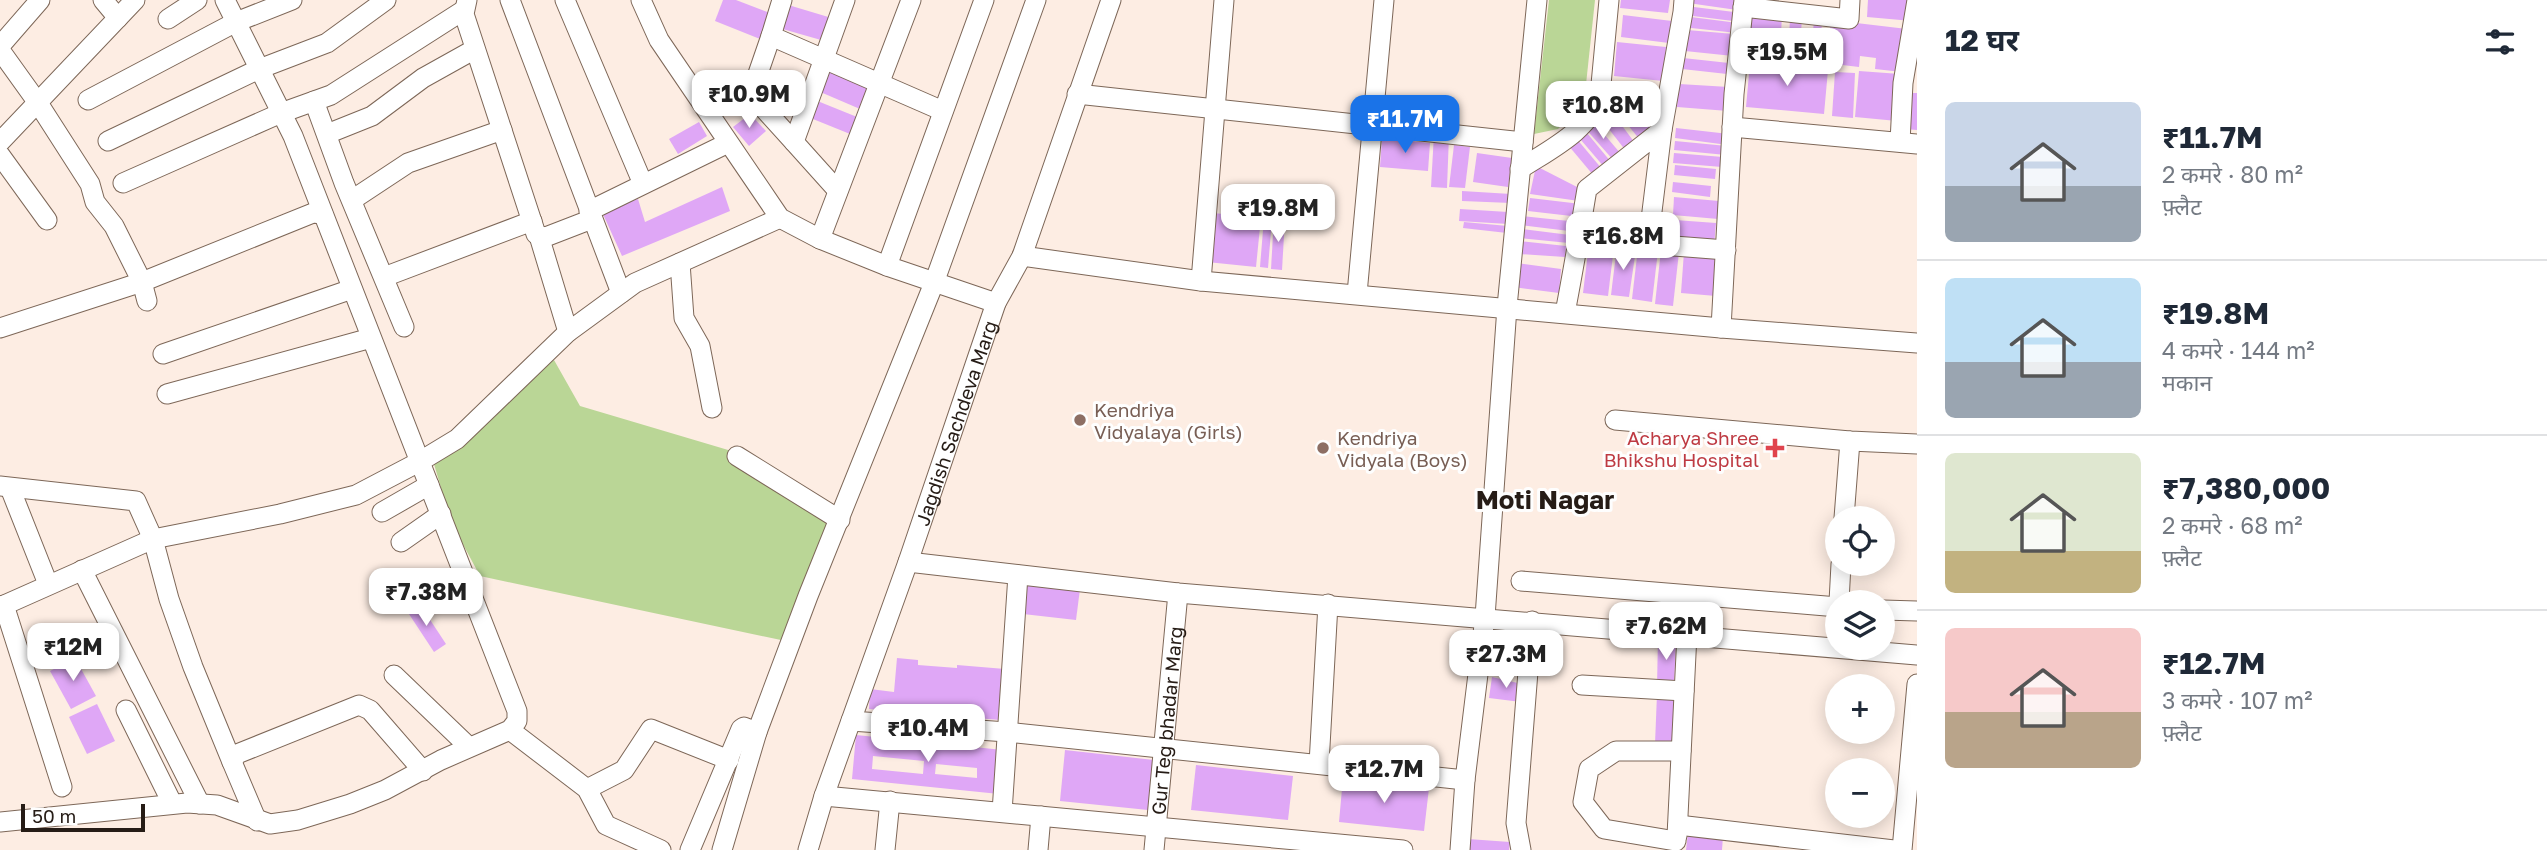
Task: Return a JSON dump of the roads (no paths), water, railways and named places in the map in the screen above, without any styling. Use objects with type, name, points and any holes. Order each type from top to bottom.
[{"type":"street","points":[[40,0],[0,48],[90,184],[95,202],[114,226],[145,292]]},
{"type":"street","points":[[103,0],[118,18]]},
{"type":"street","points":[[0,142],[135,0]]},
{"type":"street","points":[[168,19],[197,0]]},
{"type":"street","points":[[0,822],[172,803],[230,808],[270,824],[323,813],[385,790],[469,747],[510,730],[517,721],[517,711],[293,136],[225,0]]},
{"type":"street","points":[[88,100],[236,22],[292,0]]},
{"type":"street","points":[[108,141],[259,69],[327,43],[387,0]]},
{"type":"street","points":[[510,0],[621,293]]},
{"type":"street","points":[[565,0],[643,184]]},
{"type":"street","points":[[641,0],[659,40],[780,218],[820,239],[887,266],[996,303]]},
{"type":"street","points":[[782,0],[752,91],[755,98],[838,191]]},
{"type":"street","points":[[794,142],[845,0]]},
{"type":"street","points":[[820,239],[911,0]]},
{"type":"street","points":[[887,266],[984,0]]},
{"type":"street","points":[[722,850],[757,732],[934,283],[1036,0]]},
{"type":"street","name":"Jagdish Sachdeva Marg","points":[[808,850],[824,796],[908,562],[996,303],[1022,256],[1111,0]]},
{"type":"street","points":[[1201,281],[1224,0]]},
{"type":"street","points":[[1357,294],[1384,0]]},
{"type":"street","points":[[1460,850],[1465,780],[1485,617],[1507,307],[1537,0]]},
{"type":"street","points":[[1520,169],[1562,142],[1597,106],[1609,0]]},
{"type":"street","points":[[1648,244],[1662,130],[1684,0]]},
{"type":"street","points":[[1721,328],[1732,127],[1743,4],[1849,19],[1850,0]]},
{"type":"street","points":[[1732,127],[1908,143],[1903,83],[1917,0]]},
{"type":"street","points":[[123,183],[281,113],[331,95],[374,69],[465,5],[475,50],[568,332]]},
{"type":"street","points":[[771,36],[943,111]]},
{"type":"street","points":[[327,134],[372,116],[423,78],[475,50]]},
{"type":"street","points":[[1077,94],[1523,142]]},
{"type":"street","points":[[314,101],[404,327]]},
{"type":"street","points":[[352,200],[408,163],[502,130]]},
{"type":"street","points":[[1566,313],[1587,189],[1662,130]]},
{"type":"street","points":[[384,277],[535,229],[548,236],[643,184],[727,143]]},
{"type":"street","points":[[0,155],[47,220]]},
{"type":"street","points":[[0,328],[145,292],[313,213],[323,214]]},
{"type":"street","points":[[62,787],[2,606],[153,539],[279,514],[356,495],[457,439],[568,332],[635,283],[780,218]]},
{"type":"street","points":[[1578,239],[1726,250]]},
{"type":"street","points":[[1022,256],[1201,281],[1917,343]]},
{"type":"street","points":[[680,263],[684,318],[700,346],[712,408]]},
{"type":"street","points":[[163,354],[352,289]]},
{"type":"street","points":[[167,394],[371,338]]},
{"type":"street","points":[[1615,420],[1850,441],[1917,444]]},
{"type":"street","points":[[1845,506],[1850,441]]},
{"type":"street","points":[[737,456],[839,520]]},
{"type":"street","points":[[382,512],[429,485]]},
{"type":"street","points":[[5,487],[136,501],[153,539],[169,599],[257,821]]},
{"type":"street","points":[[5,487],[48,584]]},
{"type":"street","points":[[401,542],[441,514]]},
{"type":"street","points":[[908,562],[1178,593],[1917,655]]},
{"type":"street","points":[[82,570],[200,804]]},
{"type":"street","points":[[1002,812],[1018,575]]},
{"type":"street","points":[[1521,581],[1825,606]]},
{"type":"street","name":"Gur Teg bhadar Marg","points":[[1154,850],[1178,593]]},
{"type":"street","points":[[1319,764],[1328,604]]},
{"type":"street","points":[[1895,610],[1917,611]]},
{"type":"street","points":[[1521,850],[1516,823],[1532,621]]},
{"type":"street","points":[[1676,839],[1686,634]]},
{"type":"street","points":[[394,675],[469,747]]},
{"type":"street","points":[[1902,850],[1917,684]]},
{"type":"street","points":[[1582,685],[1684,691]]},
{"type":"street","points":[[232,762],[237,754],[359,705],[369,710],[423,771]]},
{"type":"street","points":[[126,710],[172,803]]},
{"type":"street","points":[[851,721],[1164,748],[1465,780]]},
{"type":"street","points":[[690,850],[741,729],[744,727],[757,732]]},
{"type":"street","points":[[510,730],[587,789],[606,825],[661,850]]},
{"type":"street","points":[[587,789],[624,770],[651,730],[729,760]]},
{"type":"street","points":[[1681,751],[1616,751],[1589,769],[1583,802],[1604,829],[1676,839],[1894,850]]},
{"type":"street","points":[[824,796],[1156,827],[1309,846],[1403,850]]},
{"type":"street","points":[[885,850],[890,801]]},
{"type":"street","points":[[1038,850],[1041,816]]},
{"type":"place","name":"Kendriya Vidyalaya (Girls)","points":[[1080,420]]},
{"type":"place","name":"Kendriya Vidyala (Boys)","points":[[1323,448]]},
{"type":"place","name":"Acharya Shree Bhikshu Hospital","points":[[1775,448]]},
{"type":"district","name":"Moti Nagar","points":[[1545,499]]}]
